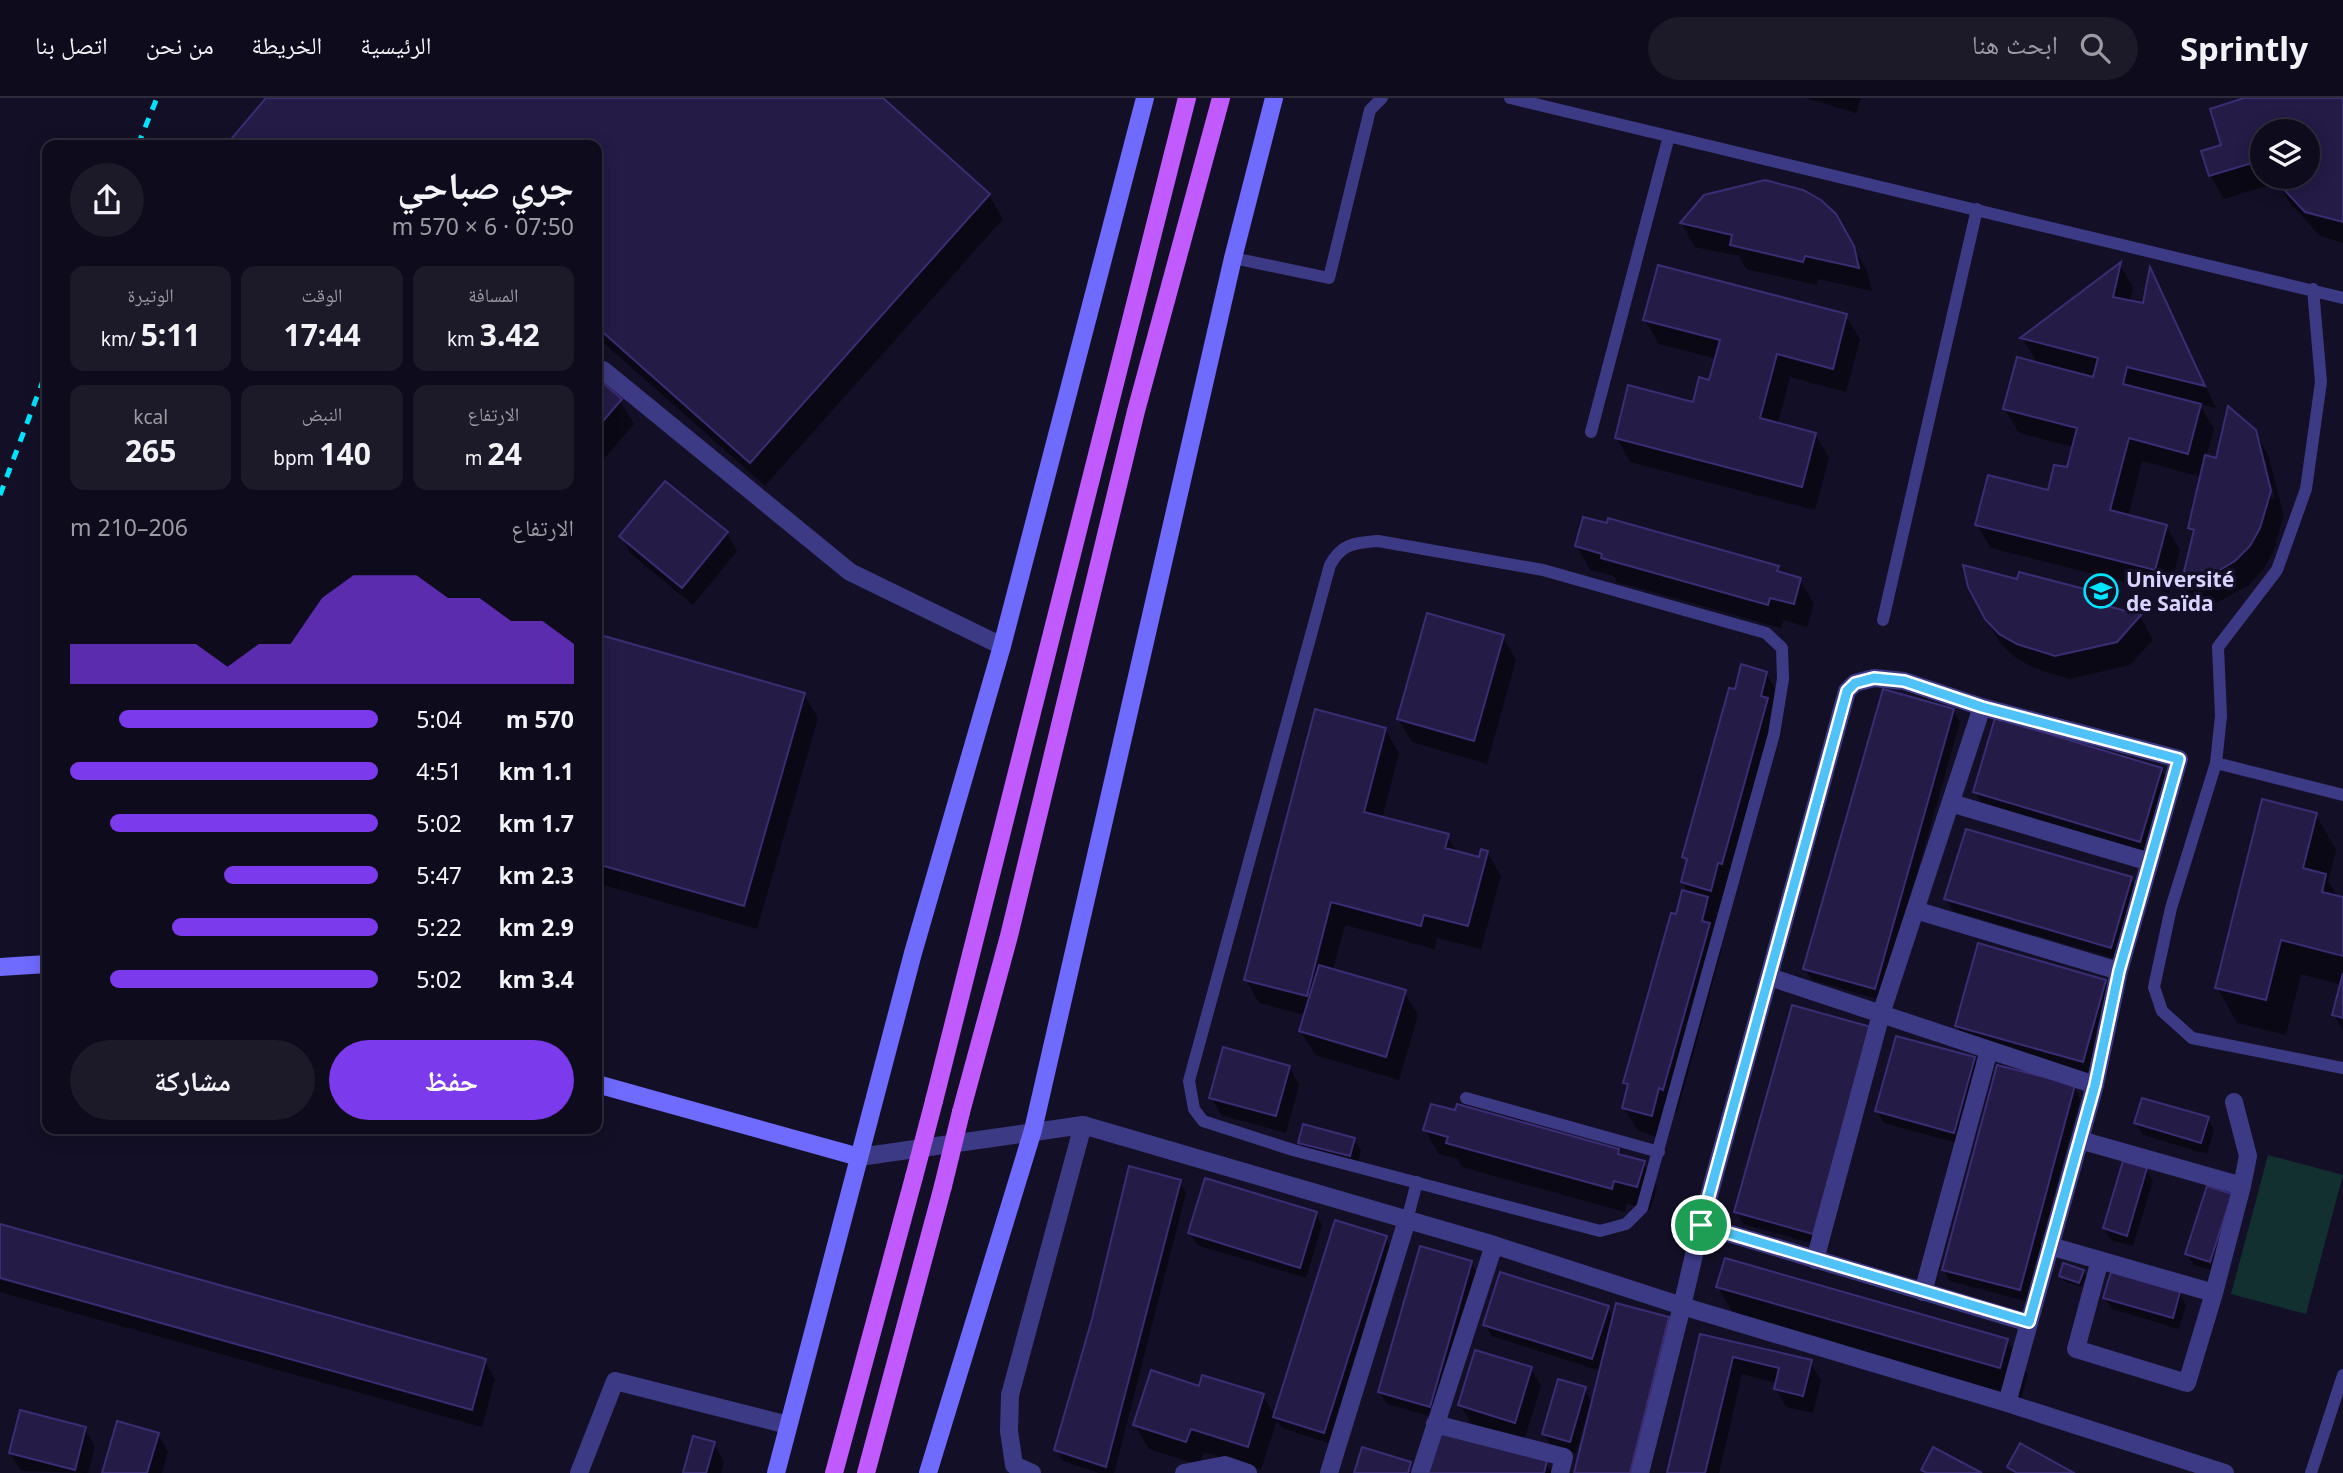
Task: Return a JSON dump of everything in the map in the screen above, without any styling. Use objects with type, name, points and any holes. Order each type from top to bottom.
[{"type":"main road","points":[[834,1473],[934,1101],[1188,98]]},
{"type":"main road","points":[[866,1473],[1009,936],[1136,411],[1221,98]]},
{"type":"street","points":[[776,1473],[913,953],[1003,646],[1145,98]]},
{"type":"street","points":[[928,1473],[1032,1130],[1233,258],[1274,98]]},
{"type":"street","points":[[603,370],[850,572],[1003,646]]},
{"type":"street","points":[[1640,1473],[1701,1225],[1847,691],[1855,683],[1874,678],[1904,681],[1982,707],[2179,759],[2119,971],[2095,1085],[2007,1403]]},
{"type":"street","points":[[1815,1260],[1881,1014],[1982,707]]},
{"type":"street","points":[[1951,803],[2150,862]]},
{"type":"street","points":[[1915,910],[2119,971]]},
{"type":"street","points":[[0,967],[42,964]]},
{"type":"street","points":[[1770,977],[2095,1085]]},
{"type":"street","points":[[1923,1292],[1989,1050]]},
{"type":"street","points":[[602,1085],[859,1157],[991,1141],[1032,1130],[1083,1125],[1494,1245],[1682,1306],[2007,1403],[2225,1473]]},
{"type":"street","points":[[2101,1260],[2076,1349],[2187,1383],[2214,1293],[2248,1156],[2234,1102]]},
{"type":"street","points":[[1032,1473],[1014,1465],[1009,1431],[1010,1395],[1083,1125]]},
{"type":"street","points":[[2080,1140],[2242,1186]]},
{"type":"street","points":[[1329,1473],[1407,1220]]},
{"type":"street","points":[[1701,1225],[2029,1322]]},
{"type":"street","points":[[1420,1473],[1494,1245]]},
{"type":"street","points":[[2050,1246],[2214,1293]]},
{"type":"street","points":[[579,1473],[615,1381],[788,1425]]},
{"type":"street","points":[[1435,1424],[1564,1457],[1560,1473]]},
{"type":"street","points":[[1184,1473],[1225,1465],[1248,1473]]},
{"type":"lane","points":[[1233,258],[1329,278],[1370,110],[1382,98]]},
{"type":"lane","points":[[1510,98],[2343,298]]},
{"type":"lane","points":[[1591,432],[1669,136]]},
{"type":"lane","points":[[1883,620],[1977,209]]},
{"type":"lane","points":[[2313,289],[2321,382],[2306,489],[2277,569],[2218,648],[2221,716],[2216,763],[2171,908],[2154,987],[2162,1012],[2192,1038],[2343,1068]]},
{"type":"lane","points":[[1378,541],[1544,569],[1766,633],[1782,648],[1783,679],[1774,734],[1659,1152],[1642,1208],[1626,1224],[1600,1231],[1293,1150],[1203,1121],[1194,1109],[1189,1081],[1330,565],[1338,550],[1351,543],[1378,541]]},
{"type":"lane","points":[[2216,763],[2343,795]]},
{"type":"lane","points":[[1466,1098],[1659,1152]]},
{"type":"lane","points":[[1407,1220],[1417,1182]]},
{"type":"lane","points":[[2311,1473],[2343,1375]]},
{"type":"green space","points":[[2268,1155],[2343,1175],[2306,1314],[2231,1294]]},
{"type":"building","points":[[266,98],[883,98],[990,194],[750,463],[602,331],[602,140],[230,140]]},
{"type":"building","points":[[2244,98],[2343,98],[2343,222],[2305,212],[2283,189],[2320,189],[2320,119],[2250,119],[2250,164],[2209,176],[2201,151],[2221,145],[2210,109]]},
{"type":"building","points":[[1765,180],[1803,190],[1821,200],[1836,214],[1854,246],[1859,268],[1805,256],[1803,262],[1730,245],[1732,235],[1680,223],[1704,195]]},
{"type":"building","points":[[2121,262],[2113,297],[2143,303],[2150,267],[2205,386],[2127,367],[2123,384],[2201,404],[2188,454],[2129,438],[2110,510],[2167,525],[2155,570],[1975,525],[1988,475],[2048,490],[2054,465],[2067,467],[2077,428],[2003,409],[2017,357],[2093,377],[2098,358],[2020,338]]},
{"type":"building","points":[[1658,265],[1847,314],[1833,369],[1777,354],[1760,418],[1816,433],[1802,487],[1615,438],[1628,385],[1693,402],[1699,377],[1709,380],[1720,340],[1643,320]]},
{"type":"building","points":[[602,382],[622,399],[602,422]]},
{"type":"building","points":[[2228,406],[2256,430],[2271,491],[2260,528],[2250,546],[2235,561],[2204,579],[2181,584],[2194,530],[2188,528],[2205,455],[2216,458]]},
{"type":"building","points":[[665,481],[728,532],[682,588],[619,536]]},
{"type":"building","points":[[1583,517],[1607,523],[1608,518],[1779,566],[1777,571],[1801,578],[1794,604],[1770,598],[1768,605],[1601,558],[1602,554],[1575,546]]},
{"type":"building","points":[[1963,565],[2017,579],[2019,572],[2092,591],[2089,601],[2141,615],[2117,642],[2055,656],[2017,644],[1999,634],[1985,619],[1968,587]]},
{"type":"building","points":[[1427,613],[1504,635],[1474,741],[1397,719]]},
{"type":"building","points":[[602,635],[805,693],[744,906],[602,865]]},
{"type":"building","points":[[1741,664],[1767,672],[1761,696],[1768,698],[1722,864],[1718,863],[1711,891],[1681,882],[1687,859],[1682,857],[1729,688],[1735,689]]},
{"type":"building","points":[[1883,689],[1954,709],[1875,989],[1803,969]]},
{"type":"building","points":[[1315,709],[1386,728],[1364,812],[1449,834],[1445,848],[1479,857],[1481,849],[1488,851],[1468,926],[1424,915],[1421,926],[1331,902],[1307,996],[1244,980]]},
{"type":"building","points":[[1995,718],[2162,768],[2140,842],[1973,792]]},
{"type":"building","points":[[2262,799],[2317,813],[2303,868],[2326,874],[2322,892],[2343,897],[2343,956],[2281,940],[2266,1000],[2215,988]]},
{"type":"building","points":[[1966,829],[2132,877],[2111,948],[1944,899]]},
{"type":"building","points":[[1682,890],[1708,897],[1702,921],[1710,923],[1663,1090],[1659,1088],[1652,1116],[1622,1108],[1628,1084],[1623,1083],[1671,913],[1676,914]]},
{"type":"building","points":[[1978,943],[2106,980],[2083,1062],[1955,1026]]},
{"type":"building","points":[[1319,965],[1406,990],[1386,1057],[1299,1031]]},
{"type":"building","points":[[2343,973],[2343,1018],[2332,1015]]},
{"type":"building","points":[[1792,1005],[1871,1027],[1813,1234],[1734,1212]]},
{"type":"building","points":[[1896,1036],[1975,1057],[1954,1133],[1875,1111]]},
{"type":"building","points":[[1223,1047],[1290,1066],[1276,1116],[1209,1098]]},
{"type":"building","points":[[1997,1065],[2075,1085],[2020,1290],[1942,1270]]},
{"type":"building","points":[[2142,1098],[2209,1117],[2201,1143],[2134,1123]]},
{"type":"building","points":[[1431,1104],[1455,1110],[1457,1104],[1619,1149],[1618,1154],[1645,1161],[1637,1187],[1614,1181],[1612,1189],[1446,1143],[1448,1137],[1423,1130]]},
{"type":"building","points":[[1303,1124],[1355,1138],[1350,1156],[1298,1143]]},
{"type":"building","points":[[2123,1161],[2147,1168],[2127,1236],[2103,1228]]},
{"type":"building","points":[[1129,1166],[1181,1180],[1106,1467],[1054,1450],[1092,1319]]},
{"type":"building","points":[[1205,1178],[1317,1212],[1300,1268],[1188,1233]]},
{"type":"building","points":[[2207,1186],[2232,1194],[2210,1262],[2185,1254]]},
{"type":"building","points":[[1335,1220],[1387,1236],[1324,1433],[1273,1417]]},
{"type":"building","points":[[0,1224],[486,1359],[472,1410],[0,1278]]},
{"type":"building","points":[[1420,1246],[1472,1261],[1430,1407],[1378,1392]]},
{"type":"building","points":[[1725,1258],[2008,1339],[2000,1368],[1716,1287]]},
{"type":"building","points":[[2063,1263],[2084,1270],[2079,1283],[2059,1276]]},
{"type":"building","points":[[1500,1272],[1609,1306],[1592,1359],[1483,1325]]},
{"type":"building","points":[[2111,1272],[2180,1292],[2173,1318],[2103,1298]]},
{"type":"building","points":[[1616,1303],[1669,1317],[1630,1473],[1574,1473]]},
{"type":"building","points":[[1700,1334],[1812,1360],[1803,1396],[1774,1389],[1779,1368],[1733,1357],[1705,1473],[1667,1473]]},
{"type":"building","points":[[1475,1350],[1532,1367],[1515,1423],[1458,1405]]},
{"type":"building","points":[[1151,1370],[1199,1386],[1202,1375],[1264,1394],[1248,1447],[1191,1429],[1186,1442],[1133,1425]]},
{"type":"building","points":[[1558,1379],[1586,1387],[1570,1442],[1542,1434]]},
{"type":"building","points":[[20,1410],[86,1427],[75,1470],[9,1453]]},
{"type":"building","points":[[117,1421],[159,1433],[147,1473],[102,1473]]},
{"type":"building","points":[[1437,1431],[1547,1461],[1544,1473],[1426,1473]]},
{"type":"building","points":[[693,1436],[715,1442],[706,1473],[683,1473]]},
{"type":"building","points":[[2020,1443],[2074,1473],[2017,1473],[2007,1467]]},
{"type":"building","points":[[1362,1447],[1411,1462],[1408,1473],[1354,1473]]},
{"type":"building","points":[[1933,1447],[1982,1473],[1927,1473],[1921,1470]]},
{"type":"railway","points":[[140,140],[157,98]]},
{"type":"railway","points":[[0,495],[42,383]]},
{"type":"place","name":"Université de Saïda","points":[[2101,591]]},
{"type":"route","points":[[1874,678],[1904,681],[1982,707],[2179,759],[2119,971],[2095,1085],[2029,1322],[1701,1225],[1847,691],[1855,683],[1874,678]]}]
